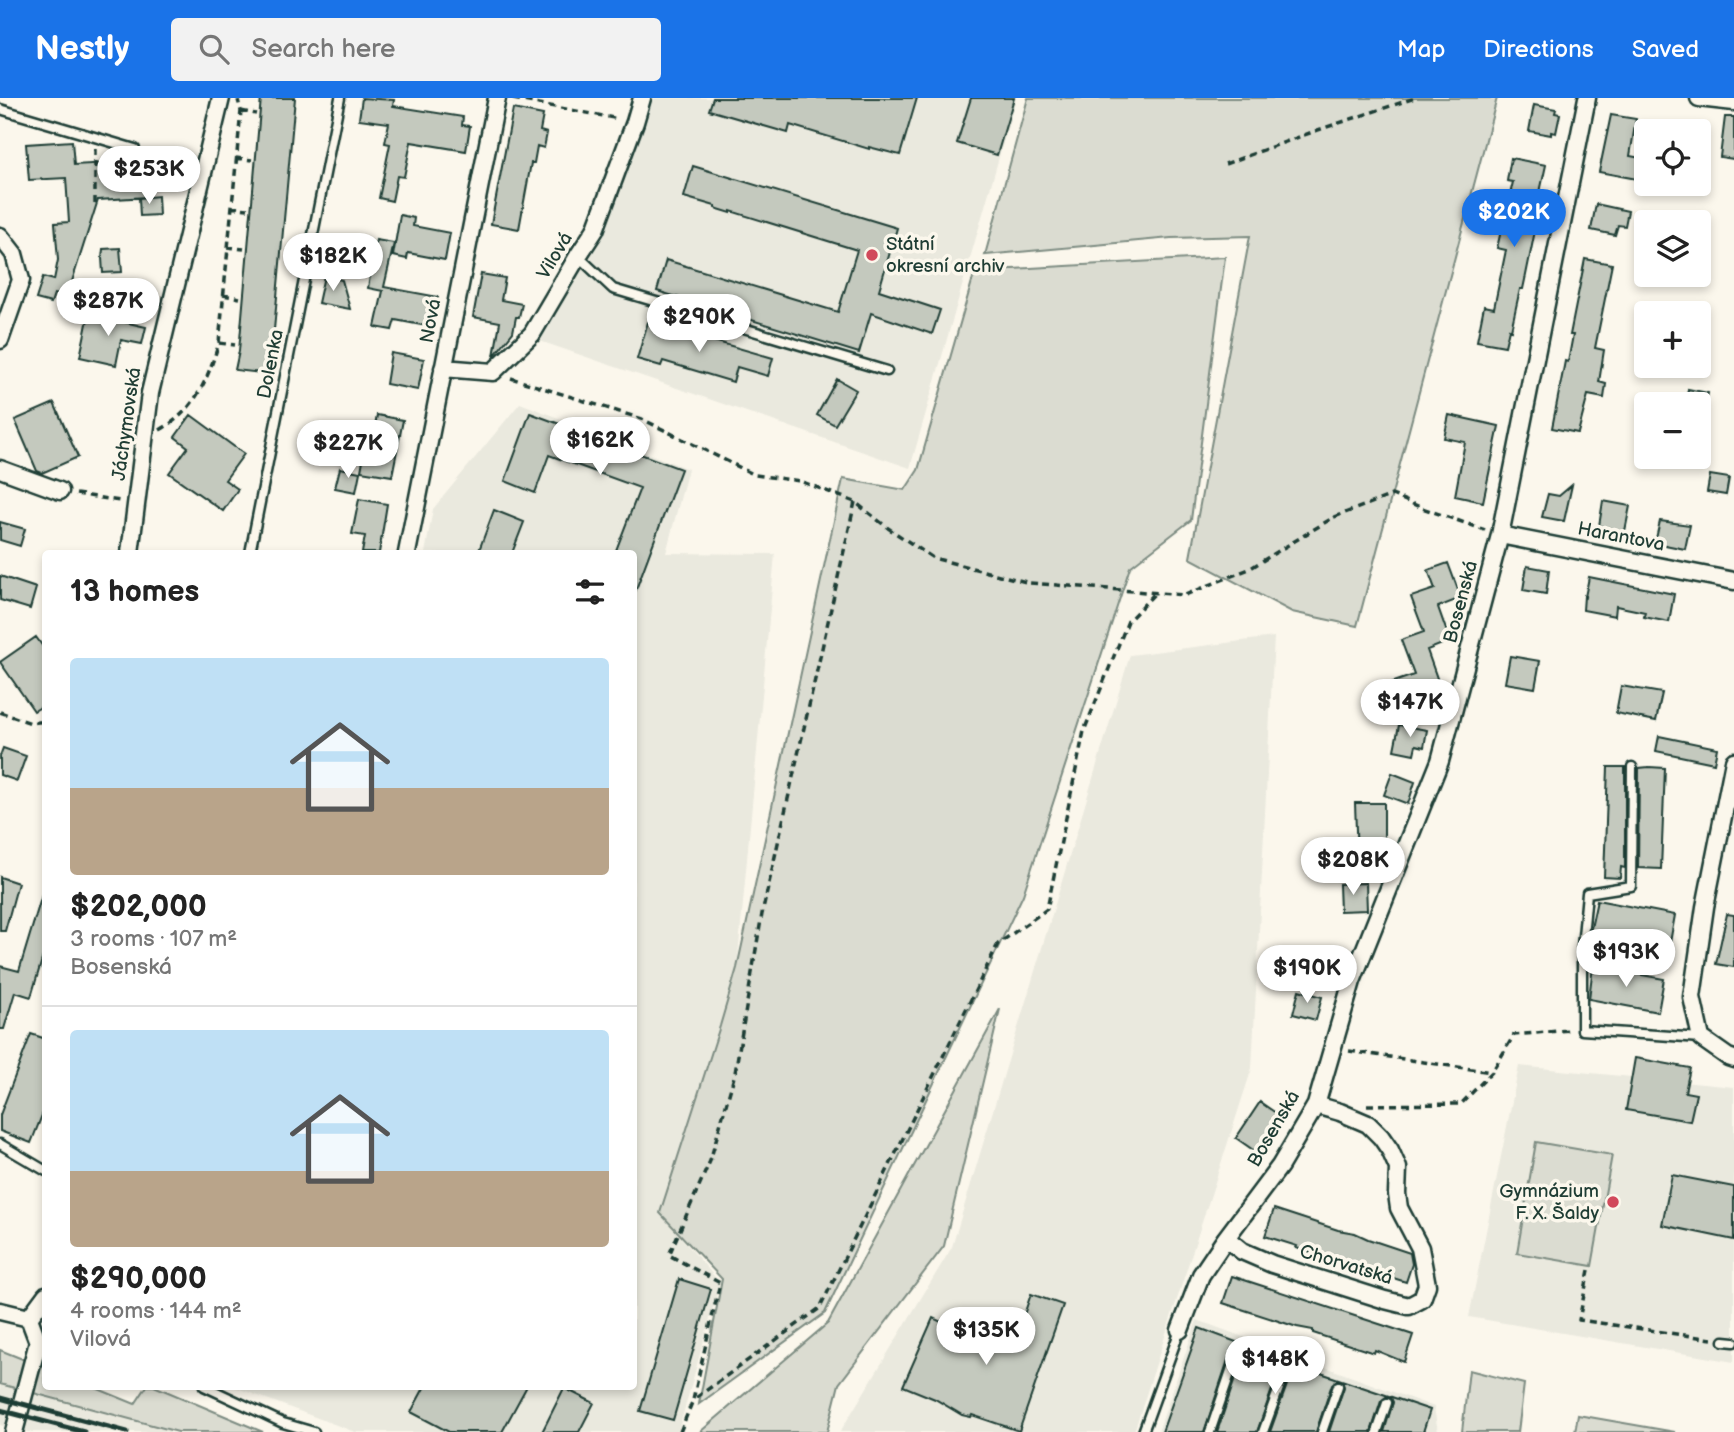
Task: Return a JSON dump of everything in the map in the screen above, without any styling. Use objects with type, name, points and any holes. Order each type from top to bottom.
[{"type":"street","name":"Jáchymovská","points":[[130,550],[150,393],[221,98]]},
{"type":"street","name":"Nová","points":[[408,550],[497,98]]},
{"type":"street","name":"Vilová","points":[[493,372],[532,334],[595,230],[642,98]]},
{"type":"street","name":"Bosenská","points":[[1180,1330],[1201,1275],[1280,1166],[1316,1105],[1352,981],[1440,761],[1500,535],[1587,98]]},
{"type":"street","points":[[1699,98],[1734,102]]},
{"type":"street","points":[[0,236],[14,254],[21,280],[0,340]]},
{"type":"street","points":[[443,368],[493,372]]},
{"type":"street","points":[[0,469],[60,491]]},
{"type":"street","name":"Harantova","points":[[1500,535],[1734,581]]},
{"type":"street","points":[[1734,761],[1732,787],[1705,907],[1692,997],[1701,1038],[1734,1059]]},
{"type":"street","name":"Chorvatská","points":[[1226,1238],[1242,1251],[1272,1264],[1385,1300],[1409,1306],[1422,1299],[1427,1285],[1420,1248],[1399,1208],[1398,1168],[1390,1150],[1368,1124],[1316,1105]]},
{"type":"street","points":[[29,1318],[42,1300]]},
{"type":"street","points":[[0,1311],[29,1318]]},
{"type":"street","points":[[14,1432],[41,1343],[29,1318]]},
{"type":"lane","name":"Dolenka","points":[[251,550],[340,98]]},
{"type":"lane","points":[[0,109],[135,149]]},
{"type":"lane","points":[[578,256],[613,289],[887,371]]},
{"type":"lane","points":[[1632,766],[1631,886],[1587,893],[1582,947],[1582,1030],[1701,1038]]},
{"type":"lane","points":[[1582,947],[1620,954]]},
{"type":"lane","points":[[0,1144],[42,1169]]},
{"type":"lane","name":"Bosenská","points":[[1143,1432],[1180,1330]]},
{"type":"lane","points":[[1724,1341],[1734,1342]]},
{"type":"lane","points":[[1210,1432],[1238,1350]]},
{"type":"lane","points":[[1264,1432],[1286,1369]]},
{"type":"lane","points":[[1322,1432],[1338,1386]]},
{"type":"lane","points":[[213,1390],[283,1423],[314,1432]]},
{"type":"lane","points":[[1377,1432],[1387,1403]]},
{"type":"path","points":[[144,439],[174,422],[192,404],[207,379],[219,343],[241,111],[238,98]]},
{"type":"path","points":[[509,98],[635,122]]},
{"type":"path","points":[[1226,164],[1415,98]]},
{"type":"path","points":[[241,111],[256,114]]},
{"type":"path","points":[[95,137],[96,206]]},
{"type":"path","points":[[236,158],[252,160]]},
{"type":"path","points":[[231,208],[248,209]]},
{"type":"path","points":[[227,247],[244,249]]},
{"type":"path","points":[[223,295],[240,298]]},
{"type":"path","points":[[219,343],[235,345]]},
{"type":"path","points":[[493,372],[642,419],[755,475],[800,481],[855,502],[933,558],[1030,583],[1185,595],[1249,569],[1334,517],[1392,495],[1500,535]]},
{"type":"path","points":[[60,491],[137,504]]},
{"type":"path","points":[[680,1432],[693,1400],[720,1283],[669,1255],[710,1161],[735,1073],[762,914],[855,502]]},
{"type":"path","points":[[693,1400],[820,1308],[998,944],[1046,909],[1084,731],[1128,621],[1155,593]]},
{"type":"path","points":[[0,712],[31,723],[42,722]]},
{"type":"path","points":[[1355,1105],[1461,1104],[1492,1072],[1514,1035],[1582,1030]]},
{"type":"path","points":[[1332,1048],[1492,1072]]},
{"type":"path","points":[[1589,1270],[1579,1320],[1724,1341]]},
{"type":"shaded area","points":[[647,98],[1016,98],[910,468],[540,341],[608,225]]},
{"type":"shaded area","points":[[1028,98],[1497,98],[1357,626],[1292,612],[1190,558],[1250,236],[1171,238],[985,255]]},
{"type":"shaded area","points":[[1225,257],[1191,520],[1130,567],[1023,895],[825,1313],[699,1404],[722,1279],[660,1213],[737,968],[843,479],[905,490],[918,470],[975,271]]},
{"type":"shaded area","points":[[520,403],[688,469],[666,553],[775,554],[737,968],[660,1213],[720,1283],[678,1432],[355,1432],[243,1390],[637,1390],[637,550],[426,550],[433,509]]},
{"type":"shaded area","points":[[1274,637],[1252,1068],[1134,1432],[840,1432],[952,1247],[1130,655]]},
{"type":"shaded area","points":[[1000,1009],[944,1246],[839,1384],[827,1432],[700,1432],[828,1323]]},
{"type":"shaded area","name":"Gymnázium F. X. Šaldy","points":[[1519,1066],[1734,1087],[1734,1362],[1469,1317]]},
{"type":"shaded area","points":[[1536,1142],[1612,1155],[1592,1266],[1517,1253]]},
{"type":"shaded area","points":[[1197,1320],[1434,1407],[1438,1432],[1158,1432]]},
{"type":"shaded area","points":[[0,1350],[42,1367],[42,1390],[101,1390],[135,1404],[144,1390],[163,1390],[263,1432],[178,1432],[0,1384]]},
{"type":"shaded area","points":[[1469,1370],[1524,1384],[1518,1432],[1462,1432]]},
{"type":"shaded area","points":[[0,1384],[178,1432],[28,1432],[0,1425]]},
{"type":"shaded area","points":[[1578,1415],[1675,1432],[1575,1432]]},
{"type":"building","points":[[261,98],[295,98],[270,374],[235,370],[239,351]]},
{"type":"building","points":[[362,98],[394,100],[393,106],[463,117],[462,125],[470,126],[466,151],[411,142],[404,177],[397,176],[392,201],[379,198],[390,144],[385,143],[389,123],[359,119]]},
{"type":"building","points":[[713,98],[917,98],[900,155],[869,149],[790,125],[788,133],[709,110]]},
{"type":"building","points":[[971,98],[1014,98],[997,155],[957,143]]},
{"type":"building","points":[[1534,105],[1556,109],[1555,113],[1560,114],[1556,133],[1551,132],[1551,135],[1529,131]]},
{"type":"building","points":[[513,109],[543,115],[540,131],[547,133],[544,148],[537,146],[534,163],[531,163],[519,229],[491,224]]},
{"type":"building","points":[[1611,115],[1636,119],[1630,156],[1634,157],[1634,178],[1599,172]]},
{"type":"building","points":[[1725,117],[1734,117],[1734,159],[1720,157]]},
{"type":"building","points":[[72,141],[74,165],[145,161],[147,197],[98,200],[67,297],[54,294],[51,303],[36,299],[43,277],[54,280],[58,260],[55,223],[69,222],[66,178],[29,180],[26,144]]},
{"type":"building","points":[[1511,158],[1546,165],[1523,289],[1520,289],[1505,346],[1477,341],[1484,306],[1494,308],[1506,250],[1497,248],[1503,222],[1501,220],[1513,182],[1507,181]]},
{"type":"building","name":"Státní okresní archiv","points":[[693,166],[897,228],[879,290],[940,310],[932,334],[871,313],[859,353],[657,291],[666,260],[838,312],[857,250],[684,197]]},
{"type":"building","points":[[158,196],[159,215],[140,216],[139,198]]},
{"type":"building","points":[[1596,204],[1628,211],[1625,226],[1618,225],[1615,235],[1591,230]]},
{"type":"building","points":[[400,215],[414,218],[413,226],[450,233],[445,260],[408,253],[407,259],[393,256]]},
{"type":"building","points":[[376,240],[394,243],[384,287],[438,297],[432,327],[395,320],[392,330],[375,327],[383,291],[368,288]]},
{"type":"building","points":[[120,248],[122,272],[103,273],[103,249]]},
{"type":"building","points":[[1585,259],[1612,264],[1595,348],[1604,350],[1599,382],[1606,384],[1604,398],[1588,395],[1578,433],[1552,428],[1565,361],[1568,362],[1573,335],[1570,335]]},
{"type":"building","points":[[481,274],[505,278],[501,300],[522,304],[513,332],[494,356],[500,322],[473,317]]},
{"type":"building","points":[[324,276],[342,280],[350,309],[318,303]]},
{"type":"building","points":[[89,314],[146,327],[142,344],[121,340],[116,365],[80,357]]},
{"type":"building","points":[[648,322],[773,358],[768,376],[737,367],[733,382],[663,361],[661,366],[637,359]]},
{"type":"building","points":[[391,353],[424,359],[418,390],[386,384]]},
{"type":"building","points":[[837,379],[856,390],[835,425],[817,415]]},
{"type":"building","points":[[54,403],[78,457],[42,473],[37,471],[15,420]]},
{"type":"building","points":[[530,413],[681,469],[637,587],[637,550],[616,550],[640,488],[549,455],[535,493],[505,481]]},
{"type":"building","points":[[191,415],[244,454],[225,480],[238,489],[223,511],[169,473],[188,447],[175,437]]},
{"type":"building","points":[[377,415],[403,420],[392,476],[361,471],[365,449],[371,450]]},
{"type":"building","points":[[1449,415],[1499,426],[1483,502],[1455,496],[1465,442],[1444,438]]},
{"type":"building","points":[[340,468],[360,472],[356,492],[335,488]]},
{"type":"building","points":[[1710,475],[1729,478],[1726,495],[1707,492]]},
{"type":"building","points":[[1572,485],[1564,521],[1542,517],[1548,494],[1559,496]]},
{"type":"building","points":[[359,499],[387,504],[379,550],[363,550],[365,536],[352,534]]},
{"type":"building","points":[[1603,501],[1630,506],[1624,536],[1609,533],[1610,528],[1599,526]]},
{"type":"building","points":[[494,510],[524,522],[513,550],[479,550]]},
{"type":"building","points":[[1660,521],[1690,525],[1685,549],[1655,543]]},
{"type":"building","points":[[0,522],[25,529],[20,546],[0,540]]},
{"type":"building","points":[[1448,563],[1461,598],[1438,607],[1450,641],[1427,650],[1439,684],[1397,700],[1391,683],[1414,675],[1401,640],[1424,632],[1411,597],[1435,589],[1428,570]]},
{"type":"building","points":[[1527,566],[1549,570],[1546,594],[1523,590]]},
{"type":"building","points":[[0,576],[36,588],[30,609],[0,600]]},
{"type":"building","points":[[1589,577],[1674,594],[1669,622],[1644,617],[1645,612],[1616,606],[1615,616],[1583,610]]},
{"type":"building","points":[[36,637],[42,645],[42,706],[34,711],[0,662]]},
{"type":"building","points":[[1510,656],[1540,661],[1535,688],[1505,683]]},
{"type":"building","points":[[1621,686],[1662,693],[1656,721],[1616,713]]},
{"type":"building","points":[[1399,725],[1427,730],[1424,747],[1416,745],[1414,754],[1394,750]]},
{"type":"building","points":[[1659,736],[1717,748],[1714,763],[1656,751]]},
{"type":"building","points":[[3,748],[26,756],[17,781],[0,775]]},
{"type":"building","points":[[1608,767],[1625,767],[1625,868],[1621,867],[1620,878],[1604,877]]},
{"type":"building","points":[[1639,768],[1665,768],[1661,869],[1638,868]]},
{"type":"building","points":[[1392,773],[1415,782],[1408,804],[1384,795]]},
{"type":"building","points":[[1355,803],[1384,803],[1384,858],[1357,858]]},
{"type":"building","points":[[0,877],[18,883],[5,931],[0,931]]},
{"type":"building","points":[[1366,883],[1367,910],[1340,911],[1339,884]]},
{"type":"building","points":[[42,895],[42,960],[31,997],[15,992],[4,1029],[0,1029],[0,966],[19,971]]},
{"type":"building","points":[[1597,900],[1675,915],[1669,948],[1590,933]]},
{"type":"building","points":[[1727,914],[1734,915],[1734,967],[1716,964]]},
{"type":"building","points":[[1593,966],[1664,979],[1658,1012],[1589,999]]},
{"type":"building","points":[[1299,990],[1322,997],[1316,1020],[1293,1014]]},
{"type":"building","points":[[31,1034],[42,1038],[42,1115],[31,1143],[0,1131],[0,1115]]},
{"type":"building","points":[[1635,1058],[1690,1068],[1685,1092],[1696,1094],[1690,1121],[1626,1110]]},
{"type":"building","points":[[1260,1102],[1283,1118],[1259,1154],[1236,1138]]},
{"type":"building","points":[[1672,1175],[1734,1187],[1734,1240],[1662,1225]]},
{"type":"building","points":[[1274,1209],[1410,1253],[1412,1264],[1406,1282],[1265,1236]]},
{"type":"building","points":[[1232,1276],[1413,1335],[1404,1362],[1375,1350],[1374,1353],[1313,1333],[1313,1330],[1223,1303]]},
{"type":"building","points":[[679,1279],[711,1289],[673,1420],[640,1411]]},
{"type":"building","points":[[1031,1294],[1063,1305],[1019,1431],[972,1415],[962,1415],[935,1399],[903,1386],[933,1318],[959,1330],[958,1333],[1012,1350]]},
{"type":"building","points":[[1199,1328],[1430,1410],[1423,1432],[1384,1432],[1393,1402],[1386,1397],[1381,1401],[1371,1432],[1329,1432],[1344,1387],[1342,1381],[1337,1380],[1332,1384],[1316,1432],[1270,1432],[1292,1371],[1291,1365],[1286,1363],[1280,1367],[1257,1432],[1217,1432],[1244,1352],[1243,1346],[1237,1344],[1232,1348],[1204,1432],[1162,1432]]},
{"type":"building","points":[[423,1390],[525,1390],[502,1432],[449,1432],[411,1412]]},
{"type":"building","points":[[563,1390],[594,1403],[579,1432],[542,1432]]},
{"type":"railway","points":[[0,1398],[127,1432]]},
{"type":"railway","points":[[0,1410],[84,1432]]},
{"type":"place","name":"Státní okresní archiv","points":[[872,255]]},
{"type":"place","name":"Gymnázium F. X. Šaldy","points":[[1613,1202]]}]
